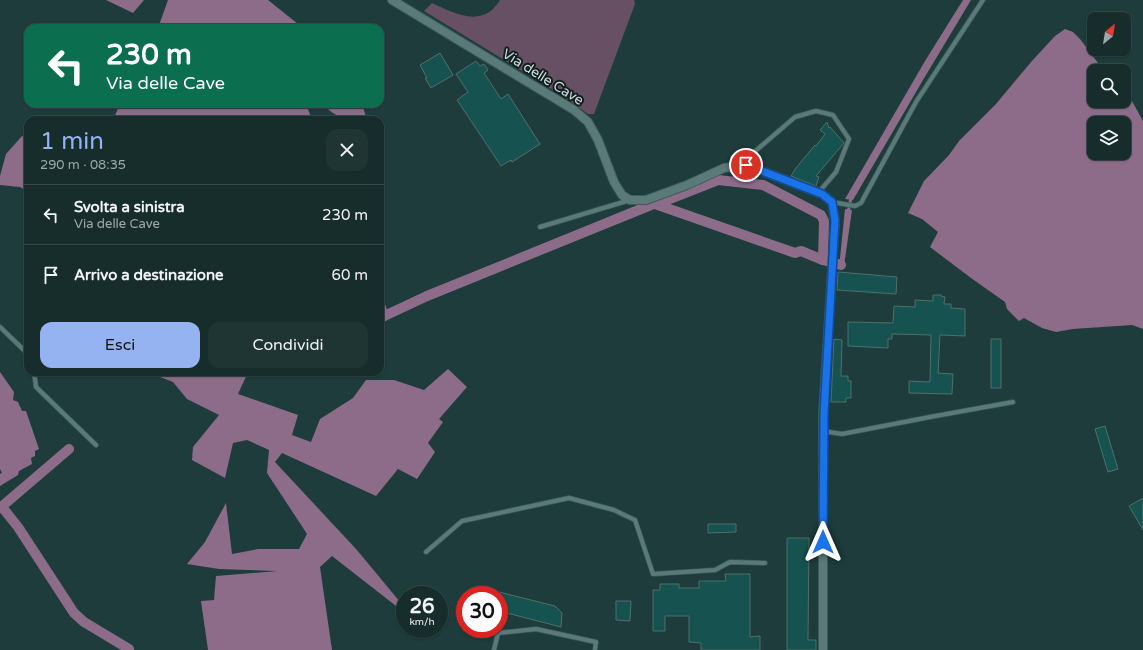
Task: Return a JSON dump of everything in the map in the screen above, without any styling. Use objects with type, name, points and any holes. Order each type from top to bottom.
[{"type":"street","name":"Via delle Cave","points":[[392,0],[574,110],[588,122],[598,140],[614,182],[622,195],[630,200]]},
{"type":"street","points":[[630,200],[646,200],[687,185],[724,168],[746,165],[822,194],[832,202],[835,220],[823,431],[822,650]]},
{"type":"lane","points":[[832,202],[854,206],[861,203],[916,102],[983,0]]},
{"type":"lane","points":[[746,165],[753,153],[795,117],[816,111],[833,115],[849,139],[836,172],[818,193]]},
{"type":"lane","points":[[540,227],[630,200]]},
{"type":"lane","points":[[0,327],[24,350]]},
{"type":"lane","points":[[35,376],[36,387],[96,445]]},
{"type":"lane","points":[[823,431],[842,434],[1013,402]]},
{"type":"lane","points":[[426,552],[462,521],[569,498],[614,510],[635,520],[654,574],[715,570],[730,562],[765,563]]},
{"type":"lane","points":[[494,650],[498,632],[536,629],[596,642],[595,650]]},
{"type":"shaded area","points":[[106,0],[144,0],[133,13]]},
{"type":"shaded area","points":[[168,0],[268,0],[298,24],[159,24]]},
{"type":"shaded area","points":[[500,0],[634,0],[635,4],[594,114],[588,114],[563,96],[424,11],[432,3],[454,13],[478,16],[492,10]]},
{"type":"shaded area","points":[[963,0],[971,0],[853,200],[845,199],[925,61]]},
{"type":"shaded area","points":[[1065,29],[1073,32],[1087,48],[1087,56],[1093,56],[1099,64],[1087,64],[1087,108],[1131,108],[1131,99],[1143,121],[1143,329],[1132,325],[1073,329],[1056,332],[1042,328],[1024,318],[1019,321],[1007,309],[1005,302],[930,247],[938,232],[922,219],[908,213],[924,181],[949,155],[959,141],[996,104],[1055,36]]},
{"type":"shaded area","points":[[118,108],[308,108],[310,116],[115,116]]},
{"type":"shaded area","points":[[327,108],[363,108],[366,116],[338,116]]},
{"type":"shaded area","points":[[22,136],[24,137],[24,190],[20,187],[0,185],[0,176],[6,154]]},
{"type":"shaded area","points":[[845,209],[852,210],[844,266],[839,267],[838,264],[840,258]]},
{"type":"shaded area","points":[[448,369],[467,387],[439,419],[443,422],[428,443],[435,452],[417,479],[398,469],[376,496],[282,453],[275,462],[357,550],[396,597],[396,606],[332,556],[320,567],[332,650],[208,650],[201,601],[214,600],[216,576],[277,571],[219,569],[187,564],[205,542],[226,503],[232,554],[258,549],[299,549],[307,534],[267,473],[269,450],[247,440],[233,443],[225,478],[192,460],[193,447],[219,415],[187,399],[173,382],[157,376],[246,376],[238,394],[298,415],[292,435],[311,442],[320,419],[353,398],[366,380],[394,380],[424,390]]},
{"type":"shaded area","points":[[0,372],[14,392],[13,400],[18,402],[22,411],[26,411],[39,449],[35,451],[35,456],[31,458],[32,464],[19,471],[18,475],[0,486],[0,474],[2,473],[0,469]]},
{"type":"building","points":[[440,53],[453,75],[431,88],[420,65]]},
{"type":"building","points":[[476,61],[480,66],[484,64],[488,70],[484,73],[501,99],[508,94],[540,144],[512,162],[511,160],[501,166],[457,100],[468,92],[456,74]]},
{"type":"building","points":[[827,122],[829,128],[830,127],[844,143],[816,176],[819,177],[816,186],[791,176],[825,134],[820,130]]},
{"type":"building","points":[[838,272],[897,277],[896,294],[837,290]]},
{"type":"building","points":[[933,295],[941,295],[945,297],[944,304],[951,304],[951,308],[965,309],[965,336],[940,335],[938,373],[953,374],[952,394],[909,393],[909,381],[930,382],[931,335],[892,334],[892,339],[888,339],[888,348],[848,346],[848,322],[893,323],[894,306],[915,307],[915,300],[933,301]]},
{"type":"building","points":[[834,339],[842,340],[841,376],[848,376],[848,381],[851,381],[851,398],[846,398],[846,402],[831,402]]},
{"type":"building","points":[[991,339],[1001,339],[1001,388],[991,388]]},
{"type":"building","points":[[1105,426],[1118,469],[1108,472],[1095,429]]},
{"type":"building","points":[[1143,498],[1143,530],[1129,506]]},
{"type":"building","points":[[708,524],[736,524],[736,532],[708,533]]},
{"type":"building","points":[[787,538],[809,538],[808,640],[816,640],[816,650],[787,650]]},
{"type":"building","points":[[725,574],[750,574],[750,637],[760,636],[760,650],[701,650],[701,643],[689,642],[689,616],[665,616],[665,631],[653,631],[653,590],[660,590],[660,584],[679,584],[679,588],[699,588],[699,581],[726,581]]},
{"type":"building","points":[[508,594],[555,606],[562,613],[561,627],[508,613]]},
{"type":"building","points":[[616,601],[631,601],[630,621],[616,620]]},
{"type":"waterway","points":[[384,316],[427,296],[651,205],[718,180],[763,185],[821,215],[824,221],[823,260],[841,265]]},
{"type":"waterway","points":[[848,213],[851,197]]},
{"type":"waterway","points":[[655,204],[795,253],[801,251],[823,260]]},
{"type":"waterway","points":[[0,508],[69,449]]},
{"type":"waterway","points":[[2,507],[18,527],[74,613],[84,622],[129,649]]},
{"type":"route","points":[[746,165],[822,194],[832,202],[835,220],[824,414],[823,542]]}]
